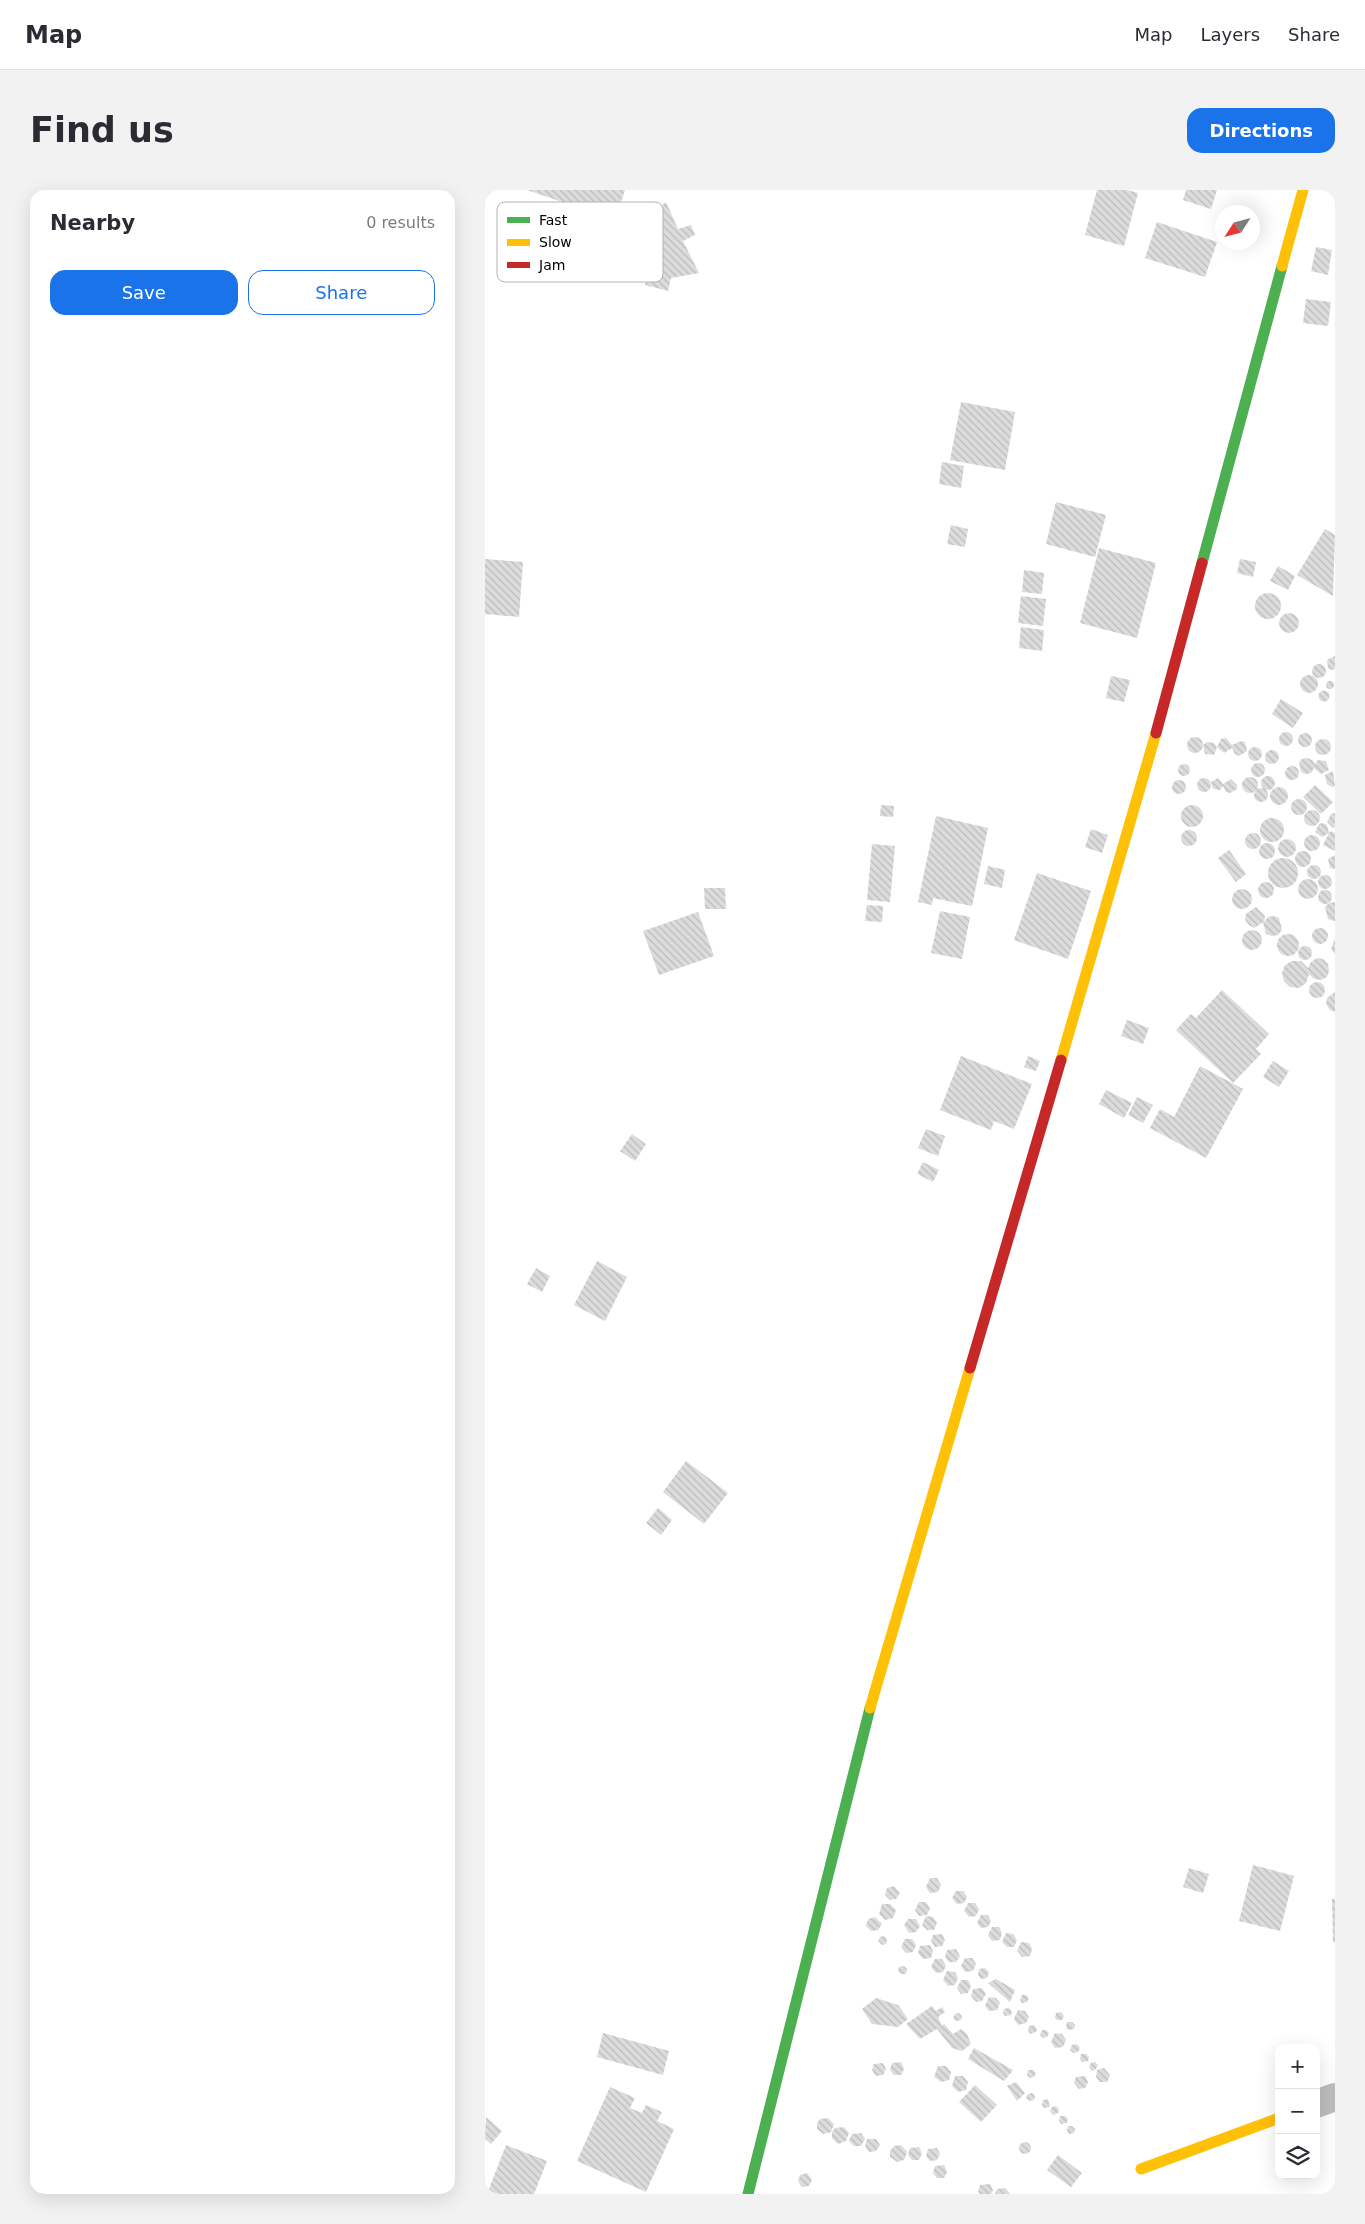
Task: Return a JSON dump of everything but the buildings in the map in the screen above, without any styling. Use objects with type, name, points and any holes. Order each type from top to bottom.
[{"type":"street","points":[[748,2194],[880,1669],[1132,821],[1303,190]]},
{"type":"street","points":[[1320,2103],[1335,2097]]},
{"type":"street","points":[[1141,2169],[1275,2119]]},
{"type":"traffic: fast","points":[[1202,563],[1282,266]]},
{"type":"traffic: fast","points":[[748,2194],[870,1708]]},
{"type":"traffic: slow","points":[[1282,266],[1303,190]]},
{"type":"traffic: slow","points":[[1061,1060],[1156,733]]},
{"type":"traffic: slow","points":[[870,1708],[970,1368]]},
{"type":"traffic: slow","points":[[1141,2169],[1275,2119]]},
{"type":"traffic: jam","points":[[1156,733],[1202,563]]},
{"type":"traffic: jam","points":[[970,1368],[1061,1060]]}]
